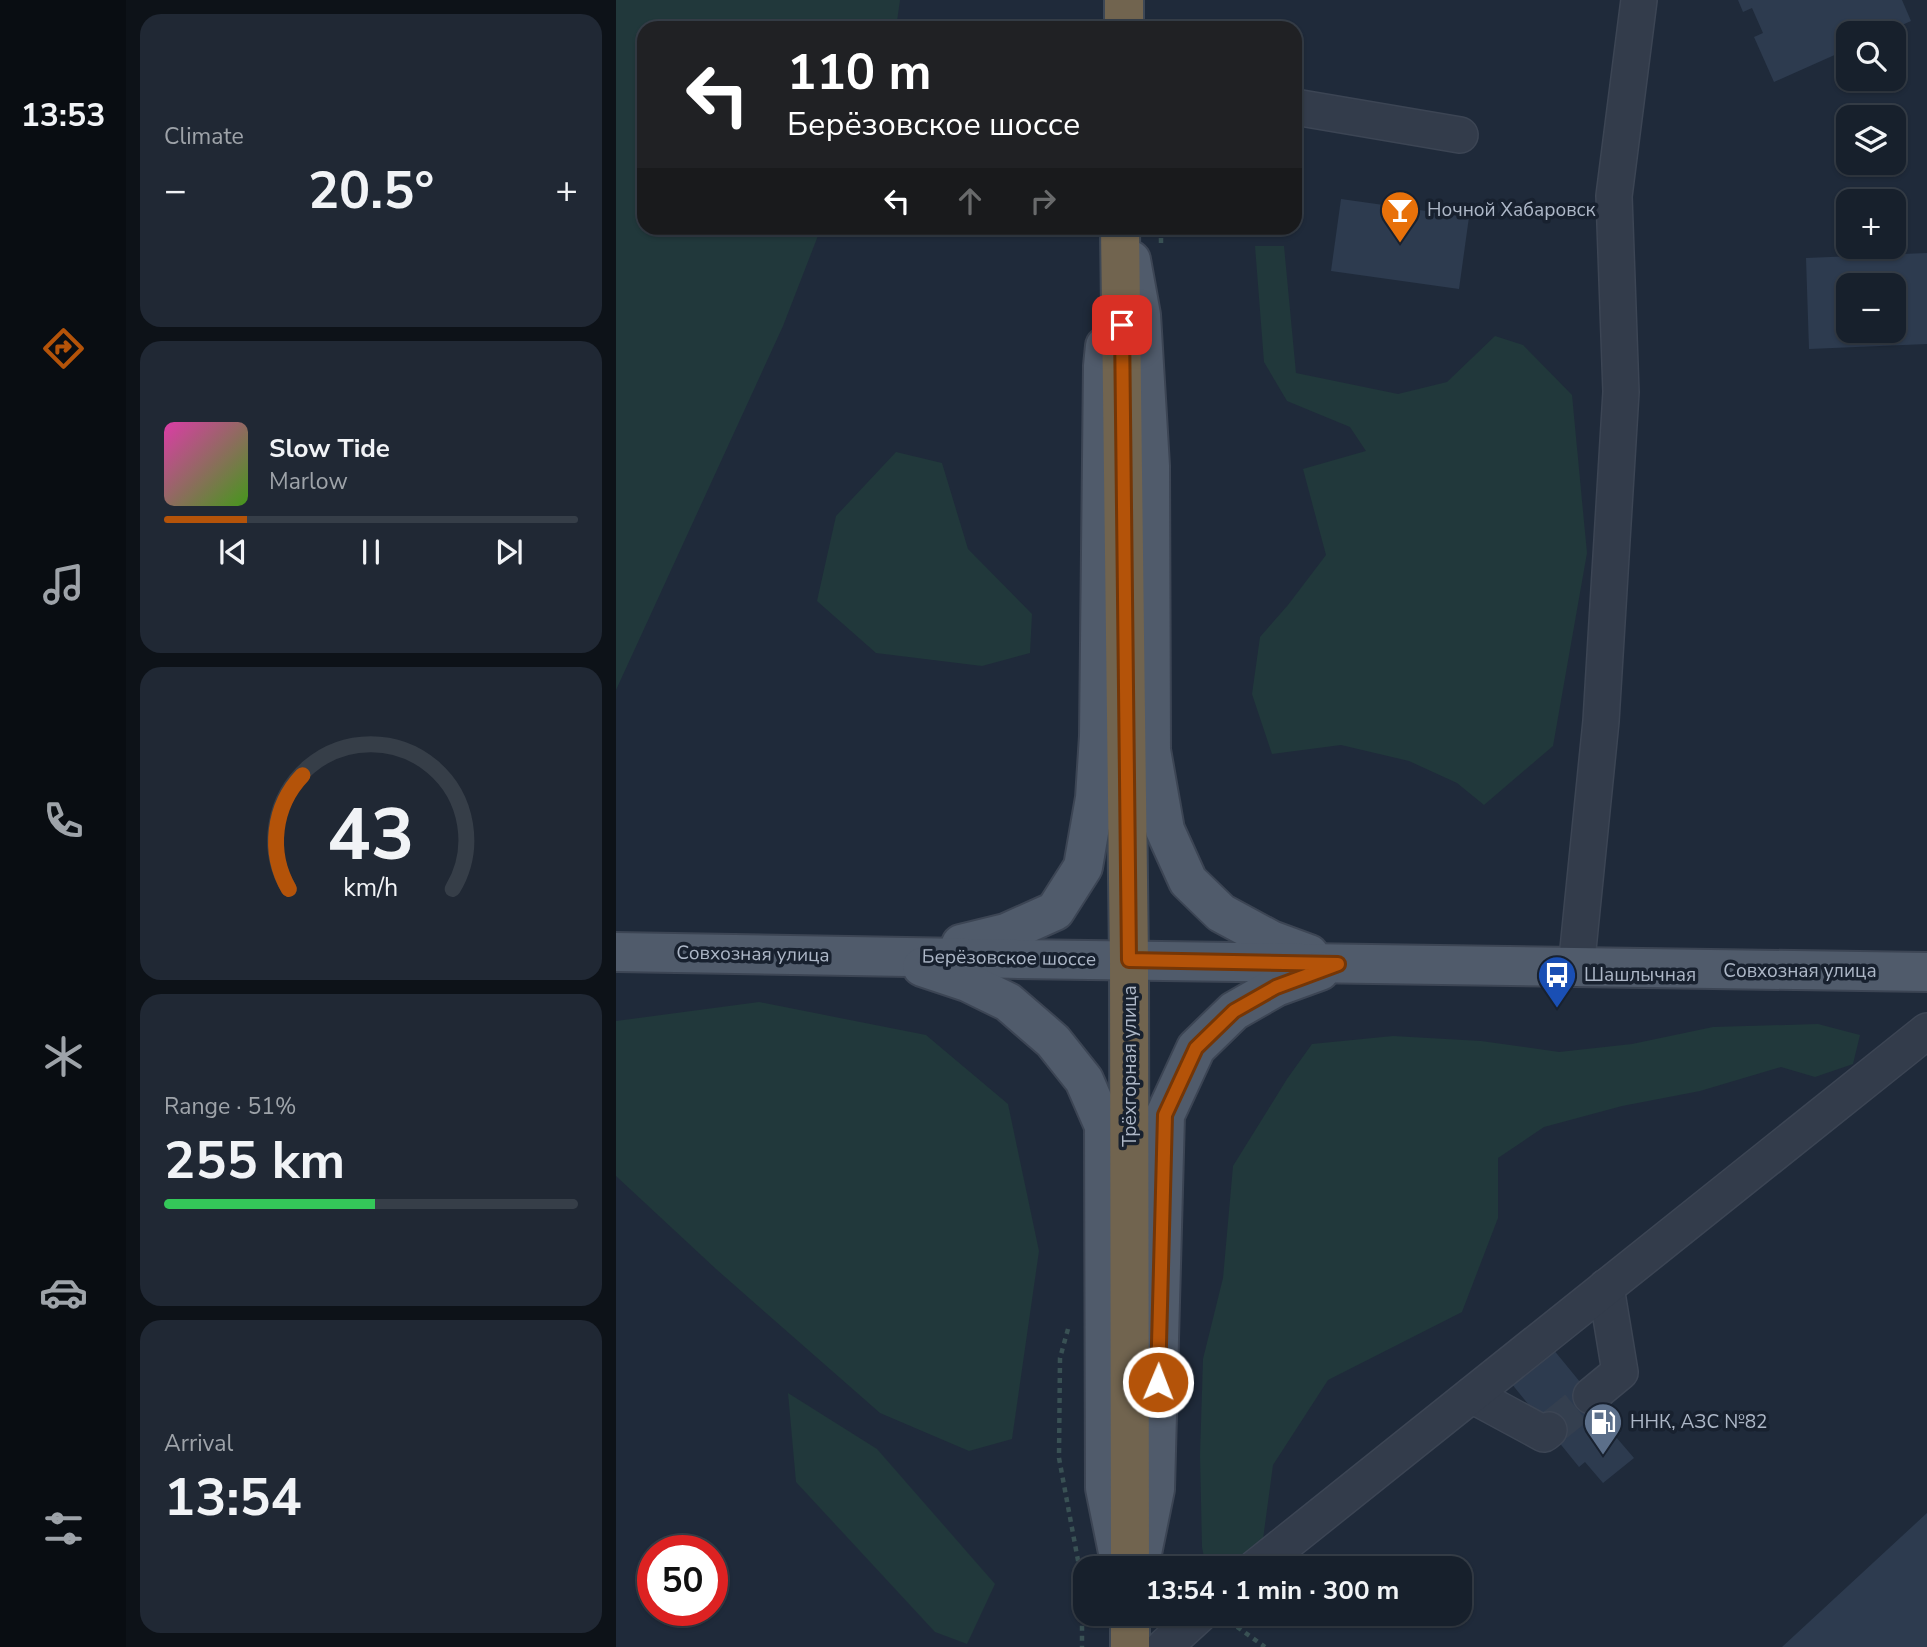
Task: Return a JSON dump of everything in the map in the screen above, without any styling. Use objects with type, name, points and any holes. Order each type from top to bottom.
[{"type":"highway","points":[[1124,0],[1124,21]]},
{"type":"highway","name":"Трёхгорная улица","points":[[1121,235],[1129,960],[1130,1556]]},
{"type":"highway","points":[[1130,1626],[1130,1647]]},
{"type":"main road","points":[[890,956],[963,944],[1006,933],[1055,911],[1083,867],[1096,786],[1099,736],[1103,366],[1120,235]]},
{"type":"main road","points":[[1123,235],[1141,315],[1143,338],[1150,466],[1151,750],[1165,830],[1188,881],[1221,914],[1271,940],[1338,964]]},
{"type":"main road","name":"Совхозная улица","points":[[616,952],[890,956]]},
{"type":"main road","points":[[890,956],[967,982],[1008,1002],[1054,1041],[1084,1080],[1104,1126],[1105,1488],[1119,1556]]},
{"type":"main road","name":"Берёзовское шоссе","points":[[890,956],[1338,964]]},
{"type":"main road","name":"Совхозная улица","points":[[1338,964],[1927,972]]},
{"type":"main road","points":[[1141,1556],[1155,1489],[1165,1115],[1196,1048],[1234,1011],[1276,987],[1338,964]]},
{"type":"lane","points":[[1576,969],[1601,721],[1621,392],[1614,195],[1639,0]]},
{"type":"lane","points":[[1302,108],[1460,135]]},
{"type":"lane","points":[[1270,1556],[1927,1031]]},
{"type":"lane","points":[[1591,1396],[1620,1372],[1606,1287]]},
{"type":"lane","points":[[1472,1395],[1544,1434],[1549,1430]]},
{"type":"lane","points":[[1164,1647],[1199,1626]]},
{"type":"path","points":[[1229,1626],[1265,1647]]},
{"type":"green space","points":[[616,0],[900,0],[897,21],[637,21],[637,235],[818,235],[783,326],[616,690]]},
{"type":"green space","points":[[1255,246],[1284,246],[1296,373],[1398,394],[1447,382],[1495,336],[1523,345],[1572,395],[1587,553],[1553,746],[1484,805],[1457,783],[1409,761],[1341,745],[1272,754],[1252,694],[1260,637],[1326,555],[1303,469],[1366,451],[1350,427],[1287,401],[1264,362]]},
{"type":"green space","points":[[896,452],[942,463],[968,549],[1032,614],[1030,653],[982,666],[876,653],[817,601],[836,516]]},
{"type":"green space","points":[[759,1002],[926,1035],[1008,1104],[1039,1251],[1012,1439],[969,1451],[880,1413],[716,1269],[616,1176],[616,1021]]},
{"type":"green space","points":[[1818,1024],[1860,1035],[1853,1064],[1815,1077],[1781,1067],[1700,1091],[1622,1106],[1544,1127],[1498,1158],[1498,1218],[1462,1312],[1328,1380],[1273,1465],[1261,1554],[1204,1556],[1200,1455],[1203,1359],[1223,1278],[1233,1166],[1312,1044],[1393,1036],[1481,1041],[1559,1052],[1632,1044],[1713,1027]]},
{"type":"green space","points":[[788,1393],[877,1449],[995,1584],[967,1644],[935,1632],[796,1482]]},
{"type":"building","points":[[1738,0],[1902,0],[1911,21],[1906,23],[1906,21],[1836,21],[1836,54],[1774,82],[1754,37],[1763,33],[1752,8],[1743,12]]},
{"type":"building","name":"Ночной Хабаровск","points":[[1341,199],[1469,217],[1459,289],[1331,271]]},
{"type":"building","points":[[1927,253],[1927,344],[1809,349],[1806,258],[1906,259],[1906,254]]},
{"type":"building","points":[[1553,1349],[1621,1432],[1616,1437],[1634,1458],[1603,1483],[1585,1462],[1579,1467],[1511,1383]]},
{"type":"building","points":[[1927,1513],[1927,1647],[1782,1647]]},
{"type":"tunnel","points":[[1549,1430],[1591,1396]]},
{"type":"place","name":"Ночной Хабаровск","points":[[1400,244]]},
{"type":"place","name":"Шашлычная","points":[[1557,1009]]},
{"type":"place","name":"ННК, АЗС №82","points":[[1603,1456]]},
{"type":"route","points":[[1122,325],[1129,960],[1338,964],[1276,987],[1234,1011],[1196,1048],[1165,1115],[1158,1382]]}]
